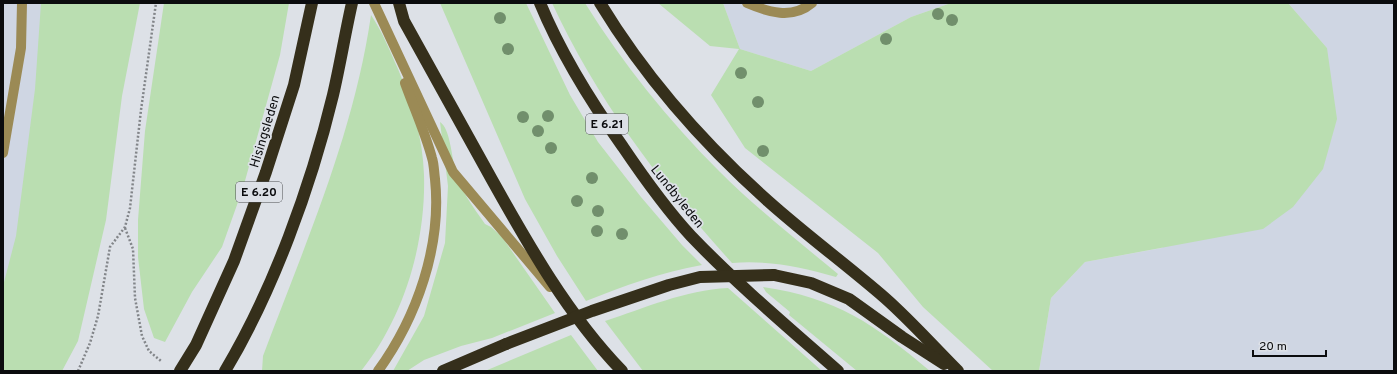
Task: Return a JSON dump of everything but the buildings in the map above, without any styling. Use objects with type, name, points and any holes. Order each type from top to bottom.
[{"type":"highway","name":"Hisingsleden","points":[[180,371],[196,345],[234,261],[266,172],[294,85],[312,3]]},
{"type":"highway","name":"E 6.20","points":[[225,371],[239,348],[273,276],[306,188],[332,96],[352,3]]},
{"type":"highway","points":[[399,3],[404,21],[529,245],[556,288],[619,371]]},
{"type":"highway","name":"Lundbyleden","points":[[540,3],[560,46],[598,111],[642,175],[666,206],[691,235],[764,307],[838,371]]},
{"type":"highway","points":[[600,3],[646,69],[682,114],[716,151],[769,201],[886,299],[957,371]]},
{"type":"highway","points":[[443,371],[506,344],[592,311],[669,285],[700,277],[774,275],[811,283],[849,299],[902,337],[957,371]]},
{"type":"highway","points":[[611,359],[622,371]]},
{"type":"lane","points":[[3,153],[21,48],[22,3]]},
{"type":"lane","points":[[747,3],[771,12],[790,14],[806,8],[812,3]]},
{"type":"lane","points":[[376,7],[453,172],[611,359]]},
{"type":"lane","points":[[376,7],[433,159],[437,194],[435,227],[426,272],[418,300],[409,320],[378,371]]},
{"type":"path","points":[[78,371],[90,344],[98,316],[110,247],[125,227],[130,208],[141,110],[156,3]]},
{"type":"path","points":[[125,227],[133,249],[135,298],[142,336],[149,351],[160,361]]},
{"type":"shaded area","points":[[3,3],[119,3],[3,371]]},
{"type":"shaded area","points":[[723,3],[951,3],[911,17],[811,71],[740,49]]},
{"type":"shaded area","points":[[1288,3],[1394,3],[1394,371],[1039,371],[1051,298],[1085,262],[1162,248],[1327,48]]},
{"type":"green space","points":[[41,3],[140,3],[122,96],[106,220],[78,341],[62,371],[3,371],[3,286],[16,236],[35,89]]},
{"type":"green space","points":[[164,3],[289,3],[280,55],[243,188],[222,247],[192,292],[165,342],[154,338],[144,309],[138,257],[138,220],[145,131]]},
{"type":"green space","points":[[440,3],[526,3],[570,95],[598,142],[641,197],[682,245],[702,265],[672,271],[643,280],[586,301],[557,256],[525,199]]},
{"type":"green space","points":[[552,3],[585,3],[615,48],[647,91],[700,152],[777,224],[838,274],[836,277],[810,270],[772,263],[732,263],[680,203],[632,140],[589,73]]},
{"type":"green space","points":[[658,3],[723,3],[740,49],[811,71],[911,17],[951,3],[1288,3],[1327,48],[1337,119],[1323,169],[1293,207],[1263,229],[1085,262],[1051,298],[1039,371],[993,371],[923,307],[878,253],[745,148],[711,95],[739,49],[710,46]]},
{"type":"green space","points":[[371,15],[386,41],[403,82],[416,121],[423,161],[424,201],[421,227],[409,279],[389,328],[361,371],[262,371],[263,356],[311,230],[340,146],[353,103]]},
{"type":"green space","points":[[440,122],[446,130],[457,176],[467,198],[485,224],[491,227],[502,237],[555,313],[492,338],[461,346],[424,360],[407,371],[393,371],[424,316],[445,243],[448,186]]},
{"type":"green space","points":[[763,287],[812,298],[834,306],[872,327],[910,354],[930,371],[857,371],[789,315],[790,312],[766,292]]},
{"type":"green space","points":[[728,288],[822,371],[643,371],[605,321],[681,296],[712,289]]},
{"type":"green space","points":[[571,335],[598,371],[485,371]]}]
